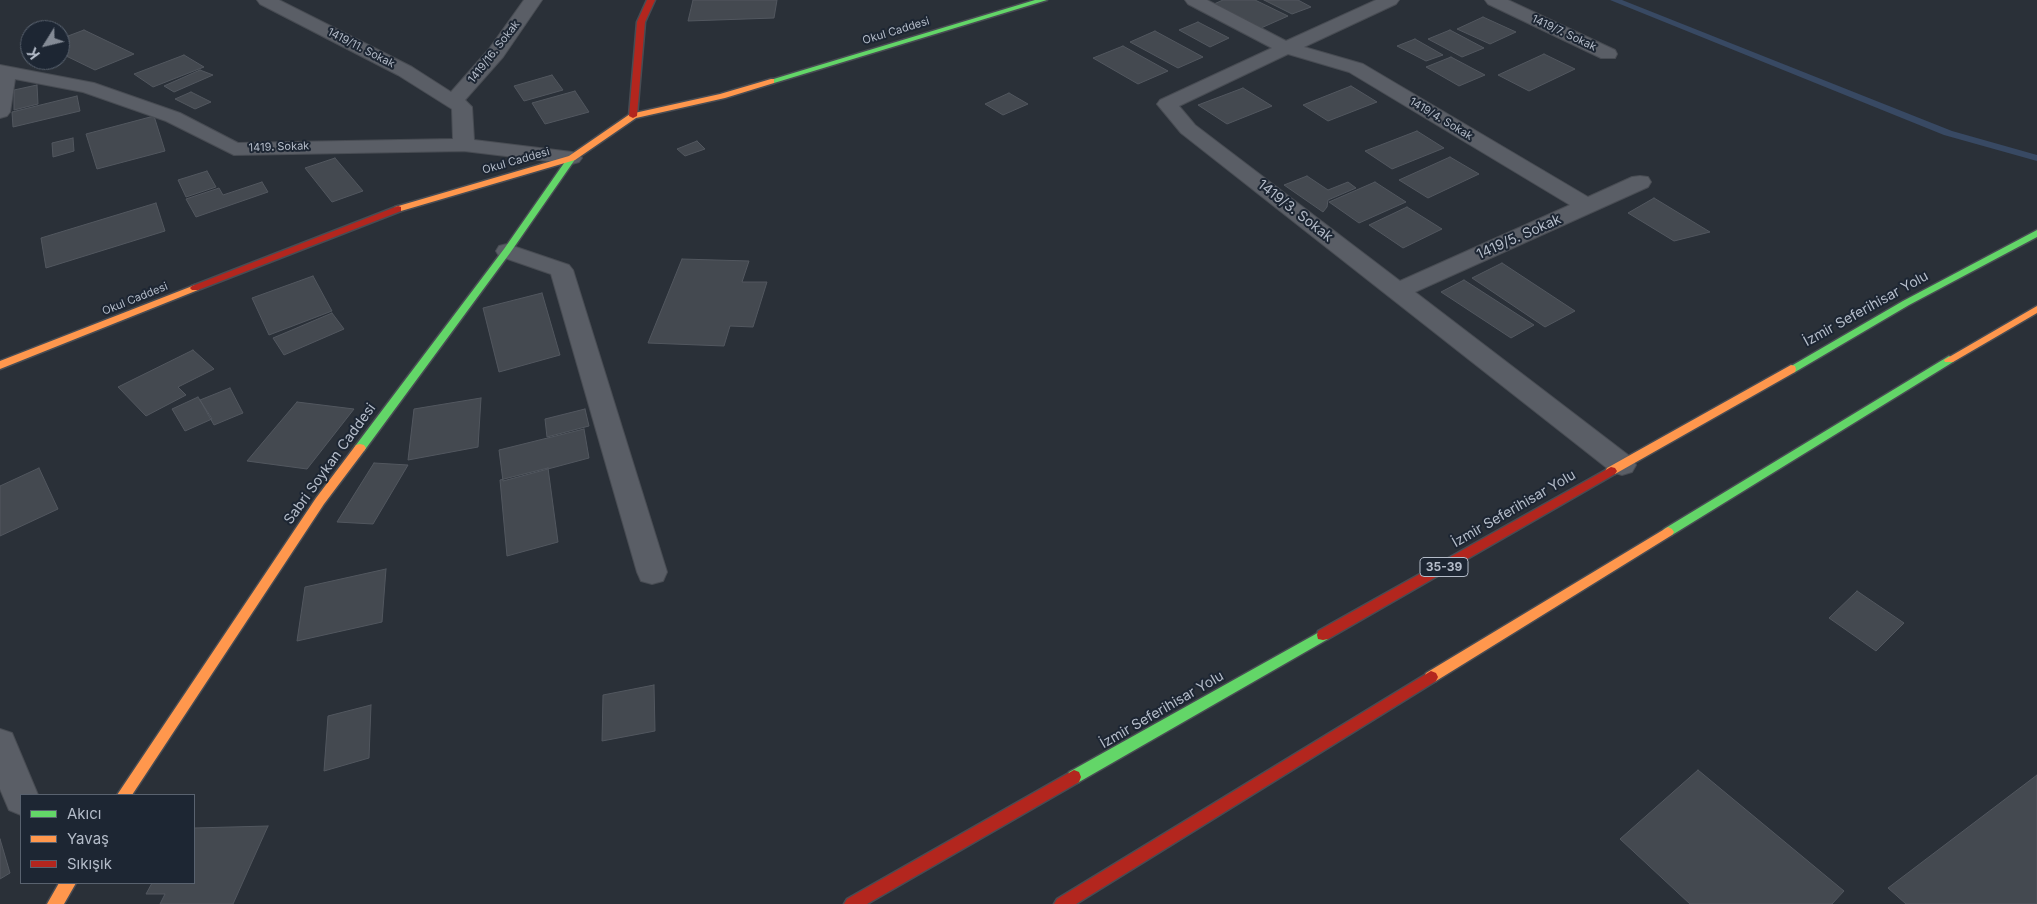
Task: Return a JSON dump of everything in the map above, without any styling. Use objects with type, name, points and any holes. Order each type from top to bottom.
[{"type":"main road","points":[[633,116],[641,22],[651,0]]},
{"type":"main road","name":"Okul Caddesi","points":[[0,365],[404,206],[572,158],[633,116],[722,96],[1043,0]]},
{"type":"main road","name":"Sabri Soykan Caddesi","points":[[125,794],[320,500],[508,251],[572,158]]},
{"type":"main road","name":"İzmir Seferihisar Yolu","points":[[852,904],[1906,303],[2037,232]]},
{"type":"main road","points":[[1062,904],[1960,353],[2037,309]]},
{"type":"main road","points":[[55,904],[67,884]]},
{"type":"street","name":"1419/11. Sokak","points":[[266,0],[405,71],[453,102]]},
{"type":"street","name":"1419/16. Sokak","points":[[453,102],[496,53],[533,0]]},
{"type":"street","name":"1419/4. Sokak","points":[[1194,0],[1287,48],[1356,68],[1587,206]]},
{"type":"street","name":"1419/3. Sokak","points":[[1390,0],[1167,104],[1188,129],[1622,465]]},
{"type":"street","name":"1419/7. Sokak","points":[[1494,0],[1608,54]]},
{"type":"street","points":[[0,112],[3,71]]},
{"type":"street","name":"1419. Sokak","points":[[3,71],[87,87],[173,117],[234,149],[464,145],[572,158]]},
{"type":"street","points":[[453,102],[462,107],[464,145]]},
{"type":"street","name":"1419/5. Sokak","points":[[1397,291],[1640,182]]},
{"type":"street","points":[[508,251],[560,270],[652,572]]},
{"type":"street","points":[[0,744],[20,795]]},
{"type":"building","points":[[693,0],[777,0],[774,18],[688,21]]},
{"type":"building","points":[[1223,0],[1255,0],[1288,16],[1261,28],[1214,4]]},
{"type":"building","points":[[1264,0],[1298,0],[1311,7],[1292,14]]},
{"type":"building","points":[[1483,17],[1516,32],[1490,44],[1457,29]]},
{"type":"building","points":[[1198,22],[1229,38],[1210,47],[1179,30]]},
{"type":"building","points":[[84,30],[134,54],[95,70],[70,58],[70,35]]},
{"type":"building","points":[[1450,30],[1484,48],[1462,57],[1428,39]]},
{"type":"building","points":[[1155,31],[1203,57],[1178,68],[1130,42]]},
{"type":"building","points":[[1415,39],[1443,55],[1426,61],[1397,46]]},
{"type":"building","points":[[1123,46],[1168,71],[1138,84],[1093,58]]},
{"type":"building","points":[[1544,54],[1575,69],[1529,91],[1498,75]]},
{"type":"building","points":[[184,55],[204,67],[153,87],[134,74]]},
{"type":"building","points":[[1451,57],[1485,75],[1459,86],[1426,67]]},
{"type":"building","points":[[200,70],[213,75],[174,92],[164,86]]},
{"type":"building","points":[[552,75],[563,90],[524,101],[514,86]]},
{"type":"building","points":[[37,85],[38,104],[14,110],[14,90]]},
{"type":"building","points":[[1351,86],[1377,102],[1328,121],[1303,105]]},
{"type":"building","points":[[1243,88],[1272,106],[1227,124],[1198,105]]},
{"type":"building","points":[[575,91],[589,112],[545,124],[532,103]]},
{"type":"building","points":[[191,92],[211,102],[195,109],[175,99]]},
{"type":"building","points":[[1009,93],[1028,104],[1003,115],[985,104]]},
{"type":"building","points":[[77,96],[80,111],[13,127],[12,112]]},
{"type":"building","points":[[154,116],[165,151],[97,169],[86,134]]},
{"type":"building","points":[[1417,131],[1444,148],[1392,169],[1365,151]]},
{"type":"building","points":[[73,138],[74,151],[53,157],[52,143]]},
{"type":"building","points":[[697,141],[705,149],[685,156],[677,149]]},
{"type":"building","points":[[1450,157],[1479,174],[1428,198],[1399,180]]},
{"type":"building","points":[[335,158],[363,191],[332,202],[305,168]]},
{"type":"building","points":[[207,171],[216,187],[186,197],[178,180]]},
{"type":"building","points":[[1307,176],[1328,190],[1348,182],[1356,188],[1328,200],[1327,207],[1323,212],[1284,185]]},
{"type":"building","points":[[262,182],[268,192],[196,217],[186,199],[219,188],[223,195]]},
{"type":"building","points":[[1375,182],[1406,202],[1359,223],[1329,202]]},
{"type":"building","points":[[1654,198],[1710,232],[1674,241],[1628,213]]},
{"type":"building","points":[[156,203],[165,231],[46,268],[41,238]]},
{"type":"building","points":[[1407,207],[1442,229],[1403,248],[1369,225]]},
{"type":"building","points":[[682,259],[749,261],[742,282],[767,282],[753,327],[730,326],[724,346],[648,343]]},
{"type":"building","points":[[1502,263],[1575,311],[1545,327],[1472,278]]},
{"type":"building","points":[[313,276],[332,311],[269,335],[252,298]]},
{"type":"building","points":[[1464,280],[1534,325],[1511,338],[1441,292]]},
{"type":"building","points":[[542,293],[560,355],[499,372],[483,308]]},
{"type":"building","points":[[332,313],[344,329],[284,355],[273,338]]},
{"type":"building","points":[[193,350],[214,369],[178,387],[186,395],[146,416],[118,387]]},
{"type":"building","points":[[230,388],[243,413],[214,425],[200,400]]},
{"type":"building","points":[[198,397],[212,419],[185,431],[172,409]]},
{"type":"building","points":[[481,398],[478,447],[408,460],[414,409]]},
{"type":"building","points":[[297,402],[354,409],[307,469],[247,461]]},
{"type":"building","points":[[585,409],[589,426],[547,437],[545,419]]},
{"type":"building","points":[[584,429],[589,458],[503,481],[499,450]]},
{"type":"building","points":[[374,463],[408,465],[373,524],[337,522]]},
{"type":"building","points":[[39,468],[58,509],[0,536],[0,486]]},
{"type":"building","points":[[548,468],[558,542],[507,556],[500,480]]},
{"type":"building","points":[[386,569],[382,622],[297,641],[305,587]]},
{"type":"building","points":[[1857,591],[1904,623],[1876,651],[1829,618]]},
{"type":"building","points":[[654,685],[655,731],[602,741],[603,695]]},
{"type":"building","points":[[371,705],[369,758],[324,771],[328,716]]},
{"type":"building","points":[[1698,770],[1844,891],[1832,904],[1690,904],[1620,839]]},
{"type":"building","points":[[2037,775],[2037,904],[1906,904],[1888,888]]},
{"type":"building","points":[[268,826],[233,904],[160,904],[165,894],[146,894],[151,884],[195,884],[195,828]]},
{"type":"building","points":[[0,839],[10,873],[0,879]]},
{"type":"waterway","points":[[1614,0],[1948,133],[2037,158]]},
{"type":"traffic: fast","points":[[771,81],[1043,0]]},
{"type":"traffic: fast","points":[[360,448],[507,251],[572,158]]},
{"type":"traffic: fast","points":[[1791,369],[1906,303],[2037,233]]},
{"type":"traffic: fast","points":[[1668,532],[1949,360]]},
{"type":"traffic: fast","points":[[1074,777],[1323,635]]},
{"type":"traffic: slow","points":[[398,209],[572,158],[633,116],[722,96],[771,81]]},
{"type":"traffic: slow","points":[[0,365],[195,288]]},
{"type":"traffic: slow","points":[[1949,360],[2037,309]]},
{"type":"traffic: slow","points":[[1611,471],[1791,369]]},
{"type":"traffic: slow","points":[[125,794],[320,501],[360,448]]},
{"type":"traffic: slow","points":[[1431,677],[1668,532]]},
{"type":"traffic: slow","points":[[55,904],[67,884]]},
{"type":"traffic: jam","points":[[633,116],[641,22],[651,0]]},
{"type":"traffic: jam","points":[[195,288],[398,209]]},
{"type":"traffic: jam","points":[[1323,635],[1611,471]]},
{"type":"traffic: jam","points":[[1062,904],[1431,677]]},
{"type":"traffic: jam","points":[[852,904],[1074,777]]}]
